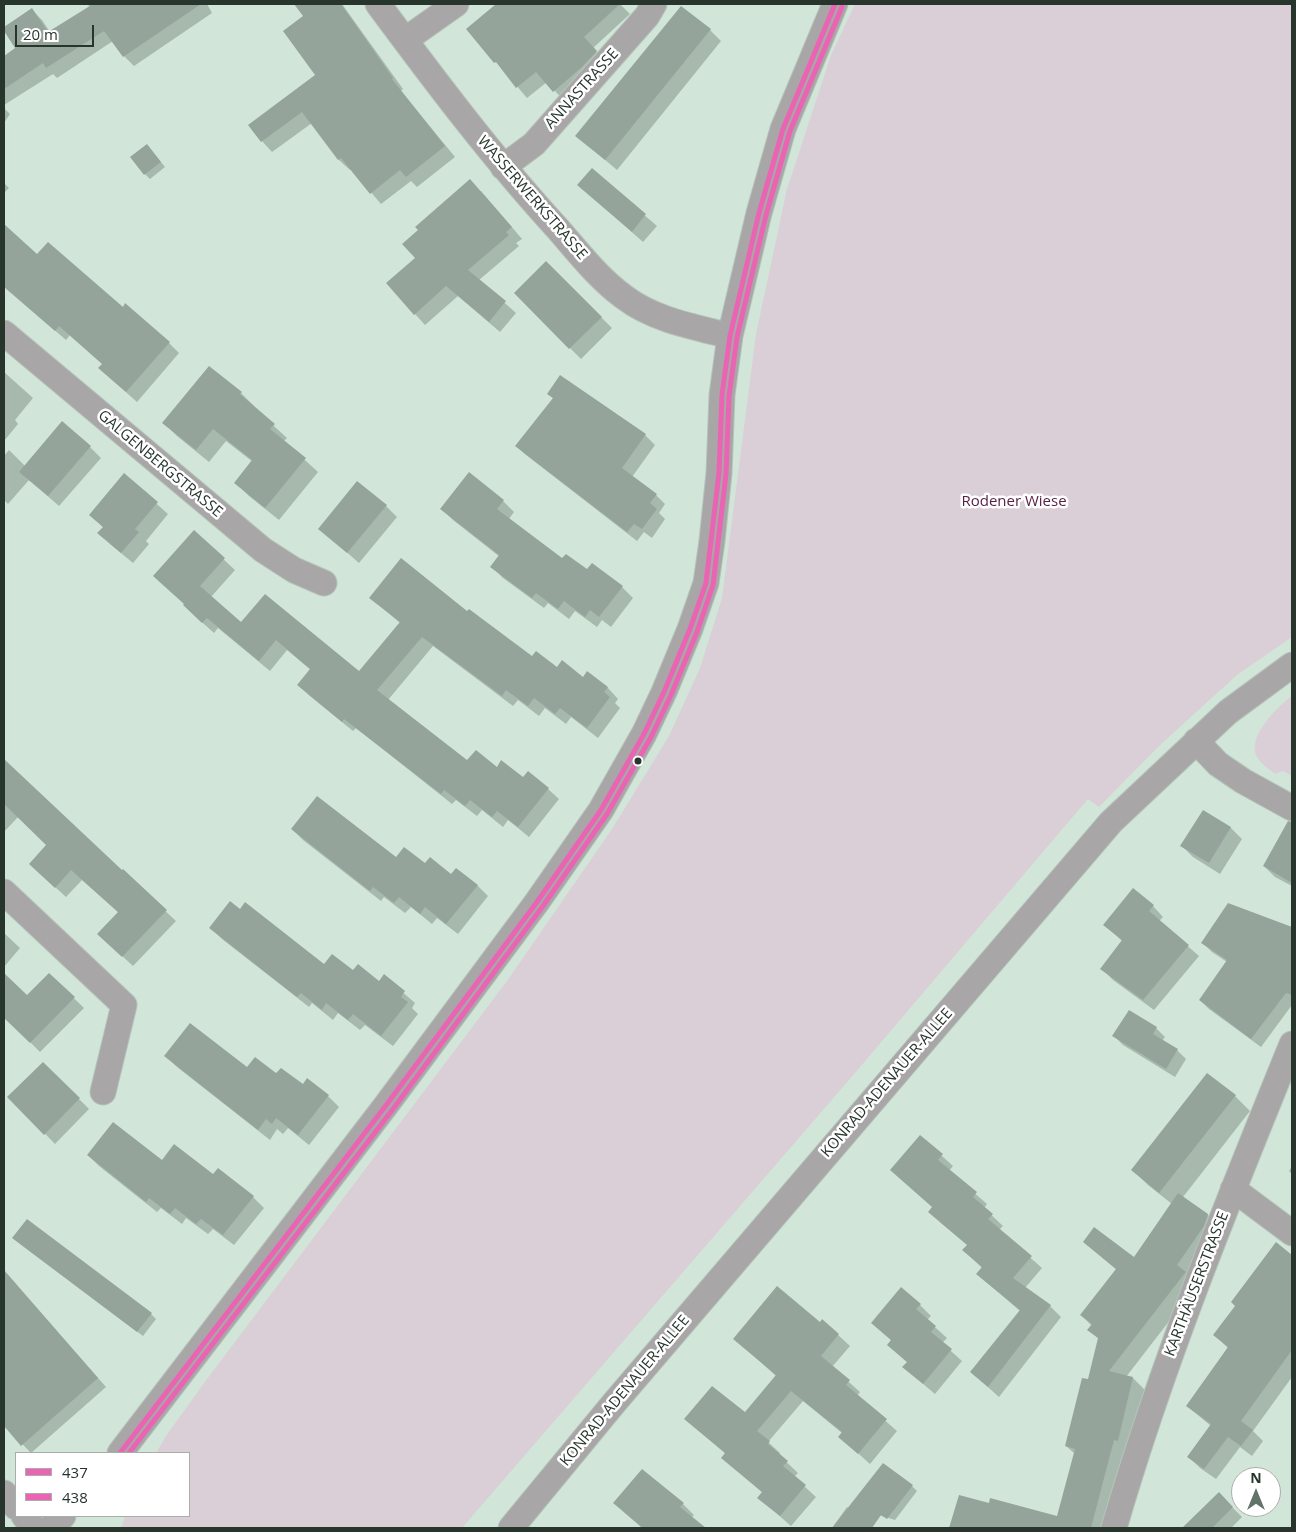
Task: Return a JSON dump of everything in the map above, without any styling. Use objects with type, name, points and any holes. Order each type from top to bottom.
[{"type":"street","name":"WASSERWERKSTRASSE","points":[[378,4],[455,108],[503,167],[598,274],[623,297],[639,306],[673,321],[730,336]]},
{"type":"street","points":[[405,40],[456,4]]},
{"type":"street","name":"ANNASTRASSE","points":[[503,167],[534,144],[647,16],[654,4]]},
{"type":"street","points":[[121,1452],[387,1104],[537,902],[601,810],[630,760],[664,692],[690,629],[706,582],[719,473],[722,395],[730,336],[759,213],[783,129],[835,4]]},
{"type":"street","name":"GALGENBERGSTRASSE","points":[[4,333],[264,550],[294,570],[324,583]]},
{"type":"street","name":"KONRAD-ADENAUER-ALLEE","points":[[511,1528],[614,1403],[1111,822],[1228,712],[1292,665]]},
{"type":"street","points":[[1196,741],[1218,764],[1243,781],[1292,808]]},
{"type":"street","points":[[4,892],[124,1005],[103,1092]]},
{"type":"street","name":"KARTHÄUSERSTRASSE","points":[[1114,1528],[1148,1416],[1233,1189],[1292,1044]]},
{"type":"street","points":[[1233,1189],[1292,1233]]},
{"type":"street","points":[[4,1493],[15,1506]]},
{"type":"street","points":[[25,1517],[34,1528]]},
{"type":"street","points":[[50,1528],[62,1517]]},
{"type":"green space","name":"Rodener Wiese","points":[[855,4],[1292,4],[1292,637],[1237,675],[1159,746],[1099,807],[1088,799],[849,1080],[462,1528],[121,1528],[125,1517],[190,1517],[190,1452],[157,1452],[168,1433],[507,981],[612,829],[669,736],[700,668],[722,598],[756,334],[787,189],[831,55]]},
{"type":"green space","points":[[1292,696],[1292,776],[1283,771],[1275,774],[1259,760],[1255,749],[1259,732],[1265,723]]},
{"type":"building","points":[[93,4],[201,4],[123,57],[104,31],[46,68],[43,63],[4,89],[4,56],[15,48],[4,31],[4,27],[32,8],[48,32]]},
{"type":"building","points":[[294,4],[341,4],[392,79],[445,146],[406,177],[400,170],[370,194],[341,158],[338,160],[302,112],[261,142],[248,125],[315,75],[283,31],[303,16]]},
{"type":"building","points":[[496,4],[620,4],[584,37],[597,51],[553,92],[536,72],[516,88],[496,62],[494,63],[466,29]]},
{"type":"building","points":[[681,6],[711,29],[605,160],[575,136]]},
{"type":"building","points":[[147,144],[161,162],[144,175],[130,157]]},
{"type":"building","points":[[592,168],[646,214],[632,232],[577,185]]},
{"type":"building","points":[[470,179],[512,227],[506,232],[509,235],[468,270],[506,301],[489,322],[446,286],[414,315],[386,283],[415,258],[402,244],[418,230],[415,227]]},
{"type":"building","points":[[4,224],[37,254],[48,242],[123,307],[125,303],[170,342],[126,392],[98,368],[102,364],[59,326],[55,331],[4,287]]},
{"type":"building","points":[[546,261],[602,317],[569,349],[514,293]]},
{"type":"building","points":[[209,366],[242,392],[240,394],[275,424],[270,429],[306,458],[265,508],[234,483],[252,460],[213,429],[196,450],[162,423]]},
{"type":"building","points":[[560,375],[646,434],[622,468],[657,494],[650,503],[657,509],[642,529],[634,524],[627,532],[515,446],[553,398],[547,394]]},
{"type":"building","points":[[62,421],[91,446],[48,496],[19,472]]},
{"type":"building","points":[[469,472],[504,500],[497,509],[562,558],[566,554],[587,569],[592,563],[623,586],[599,617],[590,610],[585,617],[564,601],[558,609],[536,593],[532,598],[490,567],[499,555],[440,509]]},
{"type":"building","points":[[124,473],[158,502],[135,529],[139,532],[121,553],[97,533],[103,527],[89,515]]},
{"type":"building","points":[[357,481],[387,505],[347,553],[318,529]]},
{"type":"building","points":[[194,530],[225,558],[200,586],[241,622],[265,594],[359,671],[400,622],[369,598],[401,558],[467,611],[469,609],[532,656],[536,651],[557,667],[562,660],[583,677],[587,671],[608,687],[604,692],[610,697],[587,728],[560,708],[555,714],[534,698],[528,706],[506,690],[502,696],[422,637],[377,690],[467,760],[476,750],[497,767],[501,760],[523,777],[528,771],[549,788],[518,827],[497,811],[492,817],[470,800],[465,806],[444,790],[441,794],[344,719],[342,722],[297,685],[310,669],[276,640],[259,661],[207,618],[202,623],[183,605],[153,576]]},
{"type":"building","points":[[4,759],[167,910],[122,957],[97,934],[118,912],[71,870],[55,888],[29,864],[46,845],[4,804]]},
{"type":"building","points":[[317,796],[396,857],[404,847],[425,863],[430,857],[451,874],[456,868],[478,885],[446,924],[425,907],[420,914],[399,897],[394,903],[373,887],[370,891],[291,829]]},
{"type":"building","points":[[1203,810],[1231,827],[1209,863],[1180,846]]},
{"type":"building","points":[[1288,821],[1292,822],[1292,883],[1263,866]]},
{"type":"building","points":[[1133,888],[1154,905],[1149,911],[1189,945],[1143,1000],[1100,969],[1122,940],[1103,925]]},
{"type":"building","points":[[230,901],[240,909],[245,902],[324,964],[332,954],[353,970],[358,964],[379,981],[384,974],[405,991],[401,997],[408,1002],[381,1036],[353,1014],[348,1020],[326,1003],[322,1010],[301,993],[297,997],[209,928]]},
{"type":"building","points":[[1228,903],[1292,927],[1292,995],[1286,993],[1251,1039],[1199,1000],[1227,960],[1201,943]]},
{"type":"building","points":[[4,973],[27,995],[49,973],[75,997],[30,1043],[4,1018]]},
{"type":"building","points":[[1129,1010],[1157,1027],[1153,1034],[1178,1049],[1166,1069],[1112,1036]]},
{"type":"building","points":[[190,1023],[247,1067],[255,1057],[276,1073],[281,1068],[303,1084],[307,1078],[329,1095],[298,1135],[276,1118],[272,1124],[266,1119],[258,1130],[164,1056]]},
{"type":"building","points":[[43,1062],[80,1098],[44,1135],[7,1097]]},
{"type":"building","points":[[1207,1073],[1236,1095],[1159,1193],[1131,1170]]},
{"type":"building","points":[[113,1122],[162,1160],[174,1144],[213,1174],[218,1168],[254,1196],[223,1235],[201,1219],[196,1224],[175,1208],[170,1214],[149,1198],[146,1202],[87,1155]]},
{"type":"building","points":[[920,1135],[943,1154],[938,1160],[977,1192],[973,1197],[993,1214],[988,1219],[1032,1256],[1013,1278],[1051,1305],[988,1387],[970,1372],[1020,1310],[976,1274],[982,1267],[962,1250],[967,1245],[928,1212],[932,1207],[890,1170]]},
{"type":"building","points":[[1178,1193],[1208,1214],[1204,1226],[1177,1265],[1186,1272],[1109,1371],[1133,1377],[1118,1441],[1114,1440],[1091,1528],[949,1528],[959,1495],[989,1503],[990,1498],[1057,1516],[1075,1449],[1065,1446],[1082,1378],[1088,1379],[1098,1338],[1087,1330],[1092,1324],[1080,1315],[1116,1269],[1083,1242],[1094,1227],[1134,1257]]},
{"type":"building","points":[[27,1219],[152,1313],[137,1332],[12,1238]]},
{"type":"building","points":[[1276,1242],[1292,1255],[1292,1350],[1241,1421],[1253,1430],[1241,1446],[1228,1437],[1204,1469],[1187,1457],[1211,1424],[1186,1406],[1228,1347],[1213,1335],[1235,1306],[1231,1302]]},
{"type":"building","points":[[4,1270],[98,1378],[21,1446],[4,1426]]},
{"type":"building","points":[[777,1286],[820,1322],[822,1319],[839,1334],[821,1356],[850,1380],[846,1385],[887,1419],[858,1454],[838,1437],[842,1432],[791,1391],[757,1431],[770,1441],[768,1444],[788,1461],[783,1466],[806,1485],[780,1516],[757,1498],[762,1492],[721,1458],[725,1453],[684,1419],[712,1386],[745,1412],[776,1375],[733,1339]]},
{"type":"building","points":[[901,1287],[921,1304],[916,1309],[936,1326],[931,1332],[952,1349],[923,1384],[902,1367],[907,1362],[887,1345],[891,1340],[871,1323]]},
{"type":"building","points":[[883,1463],[913,1485],[887,1519],[881,1515],[872,1528],[832,1528]]},
{"type":"building","points":[[642,1469],[684,1503],[680,1507],[706,1528],[643,1528],[613,1503]]},
{"type":"building","points":[[1219,1492],[1231,1505],[1231,1509],[1212,1528],[1182,1528]]},
{"type":"transit line","name":"437","points":[[121,1452],[387,1104],[537,902],[601,810],[644,734],[690,629],[706,583],[719,473],[722,395],[730,336],[759,213],[783,129],[835,4]]},
{"type":"transit line","name":"438","points":[[130,1452],[393,1109],[543,906],[607,814],[651,737],[697,632],[713,585],[726,474],[729,396],[737,337],[766,215],[790,131],[842,7]]}]
